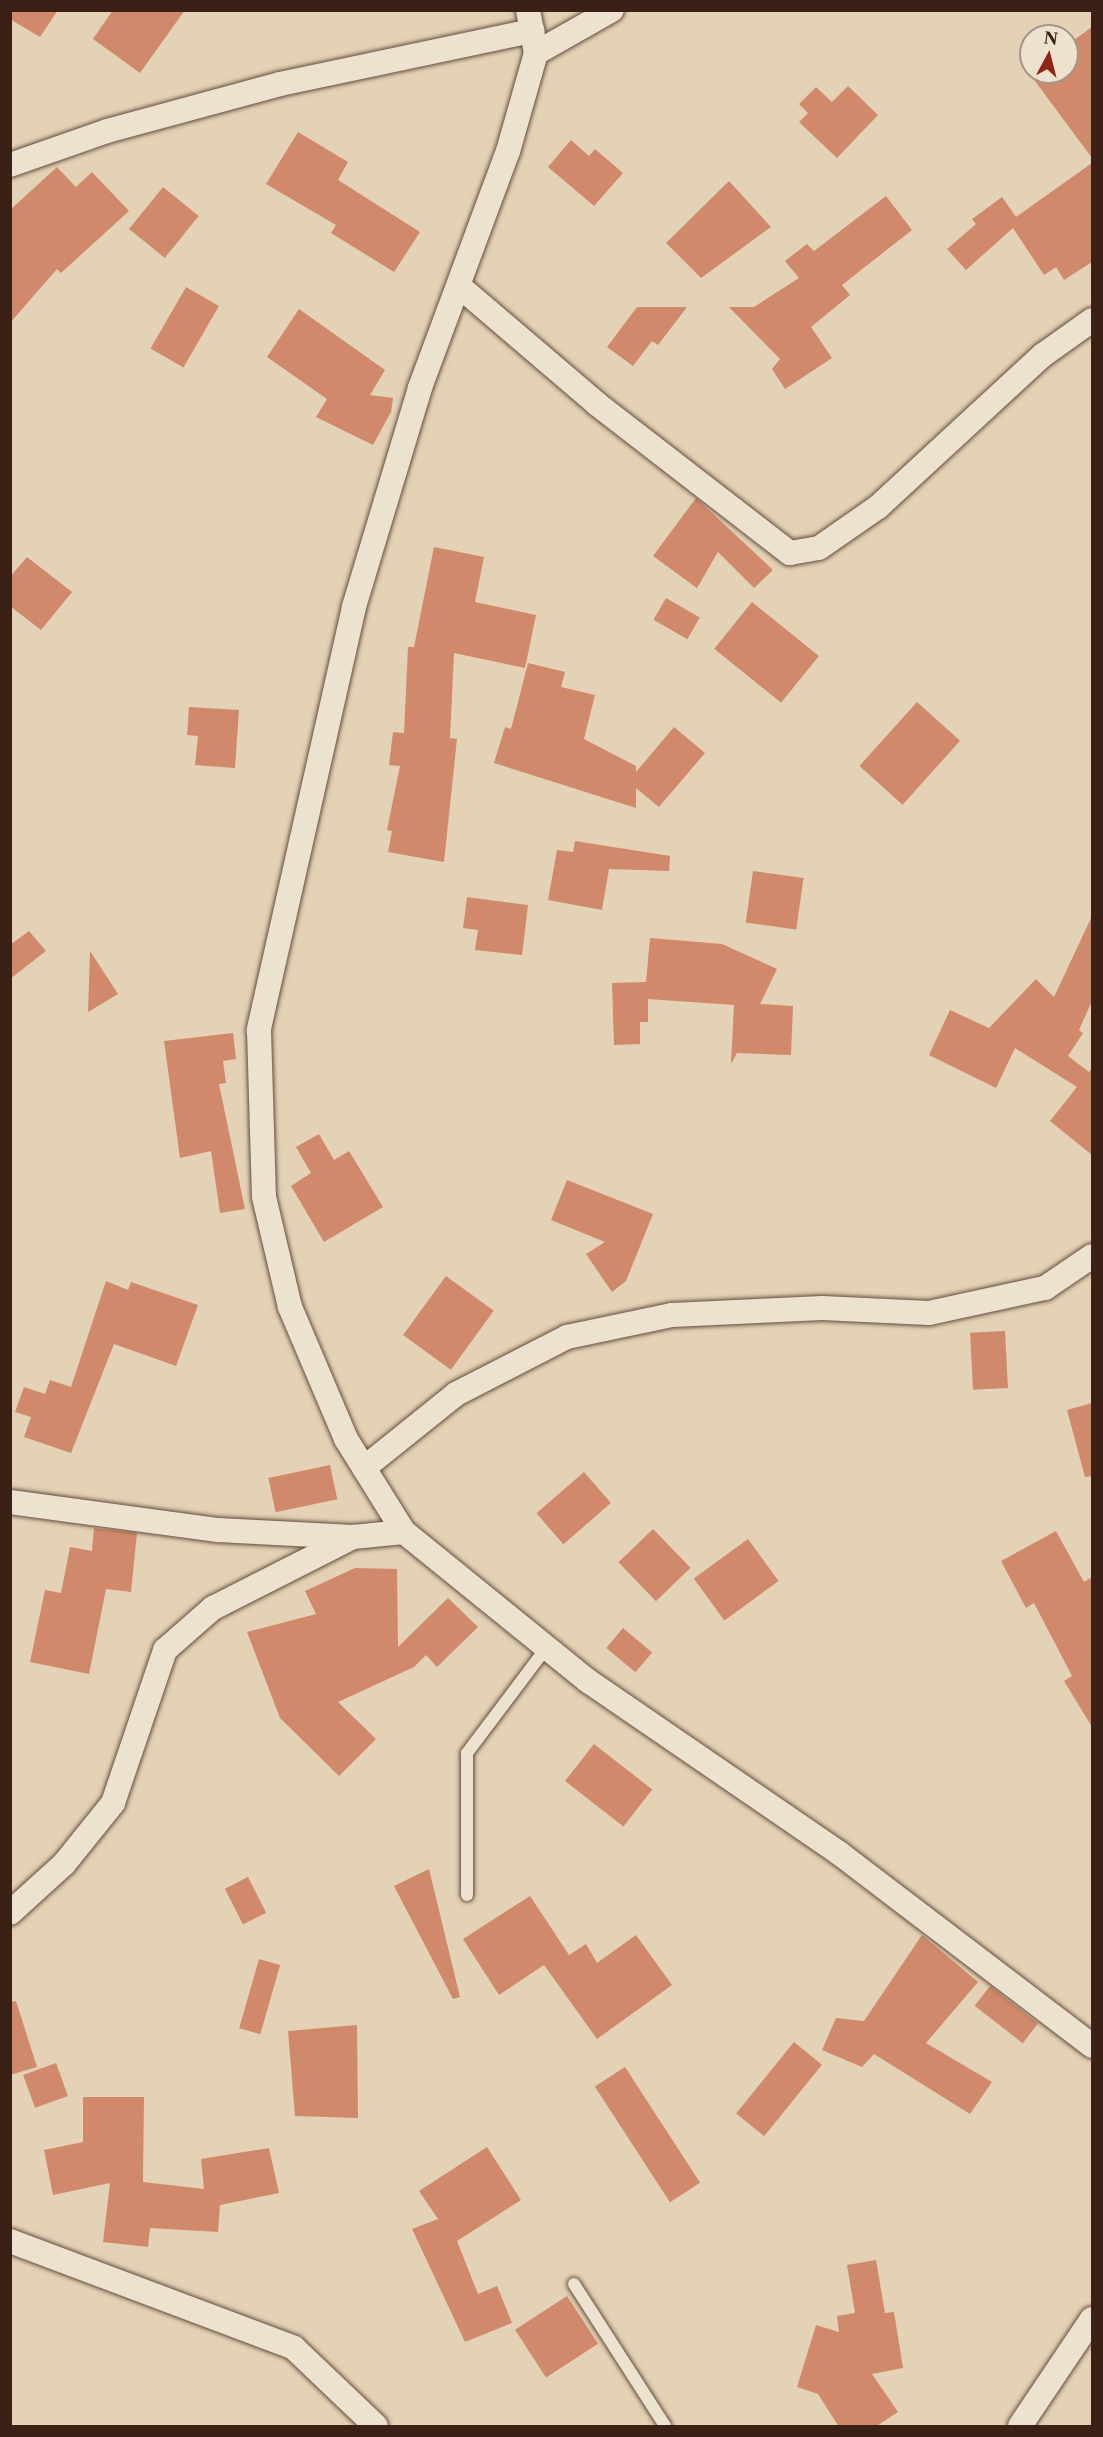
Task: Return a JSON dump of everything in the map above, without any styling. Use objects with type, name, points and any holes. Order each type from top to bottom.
[{"type":"street","points":[[10,165],[106,130],[280,84],[532,31],[612,10]]},
{"type":"street","points":[[532,31],[508,151],[420,388],[354,607],[259,1030],[264,1197],[290,1307],[346,1439],[404,1532],[546,1648],[839,1854],[1092,2046]]},
{"type":"street","points":[[459,286],[597,404],[790,553],[819,548],[878,507],[1043,355],[1092,320]]},
{"type":"street","points":[[364,1468],[456,1394],[567,1337],[672,1315],[822,1308],[929,1313],[1045,1288],[1092,1256]]},
{"type":"street","points":[[10,1502],[218,1530],[353,1537],[404,1532]]},
{"type":"street","points":[[10,1913],[64,1864],[113,1803],[165,1650],[213,1608],[353,1537]]},
{"type":"street","points":[[10,2241],[294,2348],[376,2427]]},
{"type":"street","points":[[1020,2427],[1092,2319]]},
{"type":"lane","points":[[467,1895],[467,1753],[546,1648]]},
{"type":"lane","points":[[574,2284],[665,2427]]},
{"type":"building","points":[[10,10],[58,10],[40,37],[10,19]]},
{"type":"building","points":[[113,10],[185,10],[140,73],[93,39]]},
{"type":"building","points":[[1092,27],[1092,158],[1037,84],[1079,84],[1079,36]]},
{"type":"building","points":[[848,86],[878,115],[837,158],[799,122],[808,113],[799,104],[816,87],[832,102]]},
{"type":"building","points":[[298,132],[348,162],[338,180],[420,232],[394,272],[331,233],[336,225],[266,184]]},
{"type":"building","points":[[571,140],[589,156],[595,149],[623,173],[594,206],[548,167]]},
{"type":"building","points":[[1092,163],[1092,262],[1064,280],[1056,267],[1044,275],[1013,228],[966,270],[947,249],[976,224],[972,219],[1002,197],[1016,217]]},
{"type":"building","points":[[57,167],[76,187],[92,172],[129,211],[61,273],[57,269],[10,323],[10,210]]},
{"type":"building","points":[[729,181],[771,227],[701,278],[666,243]]},
{"type":"building","points":[[163,187],[199,216],[165,258],[129,229]]},
{"type":"building","points":[[886,196],[912,230],[842,285],[850,295],[811,327],[832,358],[785,389],[772,369],[780,359],[729,307],[754,307],[799,278],[785,261],[807,244],[814,251]]},
{"type":"building","points":[[186,287],[219,306],[183,367],[150,348]]},
{"type":"building","points":[[637,307],[687,307],[658,345],[652,341],[633,366],[607,347]]},
{"type":"building","points":[[299,309],[385,370],[370,395],[393,398],[391,412],[373,445],[316,417],[327,399],[267,357]]},
{"type":"building","points":[[696,498],[773,570],[754,588],[718,552],[697,588],[653,556]]},
{"type":"building","points":[[434,547],[484,557],[475,602],[536,615],[525,668],[454,653],[450,738],[457,739],[444,862],[388,852],[392,831],[387,830],[400,766],[389,765],[393,732],[404,733],[408,647],[414,647]]},
{"type":"building","points":[[27,557],[72,592],[41,630],[10,606],[10,577]]},
{"type":"building","points":[[666,598],[700,618],[687,639],[654,620]]},
{"type":"building","points":[[752,602],[819,656],[781,703],[714,649]]},
{"type":"building","points":[[528,663],[565,672],[561,687],[595,695],[584,739],[636,766],[636,772],[674,727],[705,753],[659,807],[636,788],[636,808],[494,763],[505,727],[511,729]]},
{"type":"building","points":[[917,702],[960,741],[903,805],[859,766]]},
{"type":"building","points":[[189,707],[239,710],[235,768],[195,765],[198,736],[187,735]]},
{"type":"building","points":[[575,841],[670,856],[669,871],[609,869],[602,910],[548,900],[557,850],[573,852]]},
{"type":"building","points":[[753,871],[804,878],[796,930],[746,922]]},
{"type":"building","points":[[467,897],[528,905],[522,955],[475,950],[478,930],[463,928]]},
{"type":"building","points":[[1092,916],[1092,1001],[1079,1030],[1083,1033],[1068,1056],[1089,1072],[1092,1068],[1092,1155],[1050,1121],[1077,1087],[1015,1048],[996,1088],[929,1055],[950,1010],[989,1028],[1036,979],[1054,997]]},
{"type":"building","points":[[29,931],[46,951],[10,979],[10,945]]},
{"type":"building","points":[[650,938],[722,944],[777,969],[760,1004],[793,1006],[791,1055],[737,1053],[731,1064],[734,1005],[648,999],[648,1022],[640,1022],[640,1044],[614,1045],[612,983],[646,982]]},
{"type":"building","points":[[90,951],[118,994],[88,1012]]},
{"type":"building","points":[[233,1033],[236,1059],[223,1061],[226,1083],[219,1084],[245,1209],[220,1213],[211,1151],[180,1158],[164,1041]]},
{"type":"building","points":[[319,1134],[334,1160],[349,1151],[383,1207],[324,1242],[291,1186],[311,1173],[296,1147]]},
{"type":"building","points":[[567,1180],[653,1214],[626,1281],[612,1292],[586,1254],[605,1242],[551,1220]]},
{"type":"building","points":[[446,1276],[494,1311],[451,1370],[403,1335]]},
{"type":"building","points":[[106,1281],[128,1290],[131,1282],[198,1305],[176,1366],[114,1344],[71,1453],[24,1437],[31,1417],[15,1412],[24,1387],[45,1394],[50,1380],[71,1387]]},
{"type":"building","points":[[1005,1331],[1008,1388],[973,1390],[970,1333]]},
{"type":"building","points":[[1092,1403],[1092,1476],[1085,1477],[1067,1410]]},
{"type":"building","points":[[330,1465],[337,1499],[276,1512],[268,1478]]},
{"type":"building","points":[[584,1472],[611,1503],[563,1544],[536,1513]]},
{"type":"building","points":[[94,1528],[137,1533],[131,1592],[106,1589],[89,1674],[30,1662],[45,1590],[61,1593],[70,1547],[92,1551]]},
{"type":"building","points":[[653,1529],[691,1568],[656,1601],[618,1562]]},
{"type":"building","points":[[1056,1531],[1084,1582],[1092,1577],[1092,1727],[1064,1681],[1072,1676],[1034,1603],[1026,1608],[1001,1561]]},
{"type":"building","points":[[748,1539],[779,1581],[724,1620],[694,1578]]},
{"type":"building","points":[[355,1568],[397,1569],[398,1647],[448,1598],[478,1627],[437,1667],[426,1655],[414,1667],[338,1702],[376,1739],[339,1776],[280,1718],[247,1632],[316,1614],[305,1591]]},
{"type":"building","points":[[623,1628],[652,1652],[635,1672],[606,1648]]},
{"type":"building","points":[[594,1744],[652,1790],[623,1827],[565,1781]]},
{"type":"building","points":[[429,1869],[460,1997],[453,1999],[394,1886]]},
{"type":"building","points":[[248,1877],[266,1913],[243,1924],[225,1889]]},
{"type":"building","points":[[530,1896],[569,1955],[586,1944],[597,1963],[636,1935],[672,1985],[597,2039],[544,1965],[499,1995],[463,1939]]},
{"type":"building","points":[[922,1935],[978,1982],[926,2043],[992,2082],[970,2114],[874,2054],[862,2067],[822,2050],[836,2018],[864,2021]]},
{"type":"building","points":[[259,1959],[280,1965],[260,2034],[239,2028]]},
{"type":"building","points":[[990,1986],[1038,2024],[1023,2043],[975,2006]]},
{"type":"building","points":[[16,2001],[37,2067],[10,2075],[10,2002]]},
{"type":"building","points":[[357,2025],[358,2118],[295,2116],[288,2031]]},
{"type":"building","points":[[794,2042],[822,2065],[764,2136],[736,2113]]},
{"type":"building","points":[[56,2063],[68,2096],[35,2108],[23,2075]]},
{"type":"building","points":[[625,2067],[700,2183],[670,2202],[595,2087]]},
{"type":"building","points":[[83,2097],[144,2097],[143,2182],[204,2189],[201,2159],[269,2148],[279,2193],[220,2205],[218,2232],[150,2228],[148,2247],[103,2242],[110,2183],[53,2195],[44,2150],[83,2142]]},
{"type":"building","points":[[487,2147],[521,2200],[457,2241],[478,2294],[497,2286],[512,2323],[465,2342],[412,2229],[438,2219],[419,2191]]},
{"type":"building","points":[[876,2260],[885,2313],[894,2312],[903,2368],[872,2374],[898,2412],[875,2427],[839,2427],[818,2394],[797,2387],[816,2325],[839,2332],[837,2316],[855,2313],[847,2265]]},
{"type":"building","points":[[567,2296],[598,2344],[546,2378],[515,2330]]}]
